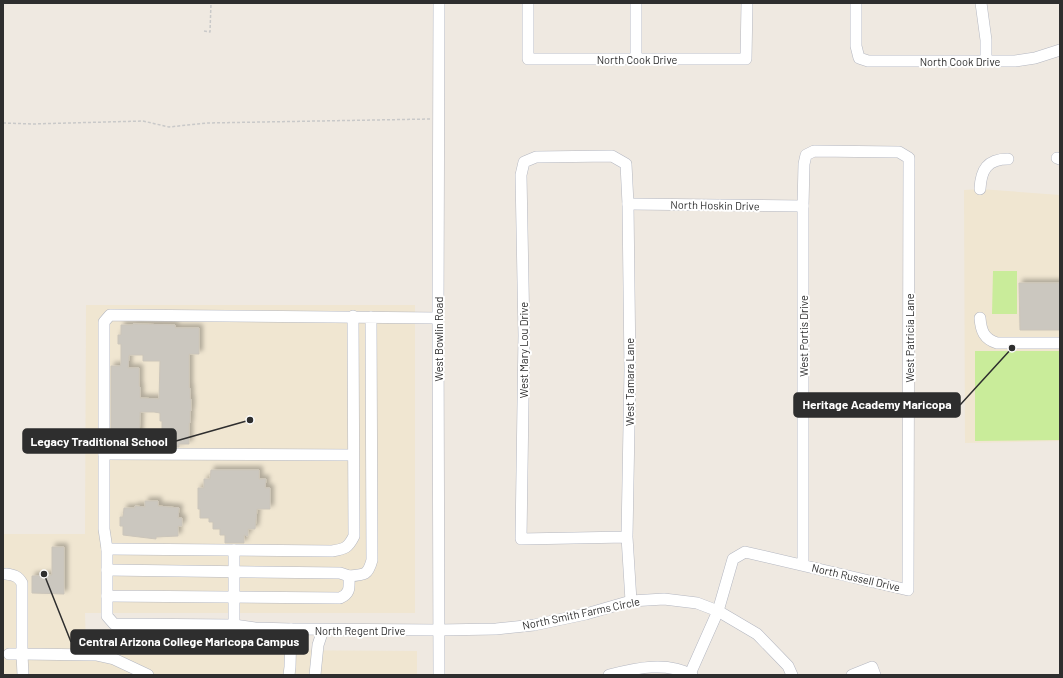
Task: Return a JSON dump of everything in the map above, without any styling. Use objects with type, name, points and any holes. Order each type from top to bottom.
[{"type":"street","name":"West Bowlin Road","points":[[439,675],[438,318],[440,3]]},
{"type":"street","name":"North Cook Drive","points":[[528,3],[528,59],[746,59],[747,3]]},
{"type":"street","points":[[636,3],[636,59]]},
{"type":"street","name":"North Cook Drive","points":[[856,3],[856,46],[859,58],[868,61],[1015,61],[1035,58],[1060,50]]},
{"type":"street","points":[[981,3],[986,40],[986,61]]},
{"type":"street","name":"West Patricia Lane","points":[[806,155],[814,151],[899,152],[909,158],[908,590]]},
{"type":"street","name":"West Portis Drive","points":[[803,566],[802,206],[804,164],[806,155]]},
{"type":"street","name":"West Mary Lou Drive","points":[[626,164],[612,156],[536,157],[524,162],[521,175],[524,336],[521,539],[627,537]]},
{"type":"street","points":[[980,190],[982,175],[985,168],[995,160],[1008,159]]},
{"type":"street","name":"West Tamara Lane","points":[[626,164],[628,204],[630,370],[627,537],[631,601]]},
{"type":"street","name":"North Hoskin Drive","points":[[628,204],[802,206]]},
{"type":"street","points":[[350,576],[349,589],[346,595],[340,598],[107,596],[107,549],[104,529],[104,322],[110,315],[354,316],[438,318]]},
{"type":"street","points":[[107,549],[332,551],[343,549],[350,545],[354,536],[354,316]]},
{"type":"street","points":[[107,570],[340,573],[350,576],[362,575],[369,570],[372,560],[371,317]]},
{"type":"street","points":[[980,318],[982,332],[986,338],[997,343],[1060,343]]},
{"type":"street","points":[[104,454],[353,454]]},
{"type":"street","points":[[234,550],[234,625]]},
{"type":"street","name":"North Russell Drive","points":[[691,674],[718,611],[733,559],[745,552],[908,590]]},
{"type":"street","points":[[6,574],[19,577],[22,583],[22,675]]},
{"type":"street","name":"North Regent Drive","points":[[107,596],[107,616],[114,624],[234,625],[256,628],[323,630],[439,630]]},
{"type":"street","name":"North Smith Farms Circle","points":[[439,630],[496,629],[534,625],[586,614],[631,601],[664,599],[697,603],[718,611],[757,634],[788,666],[792,675]]},
{"type":"street","points":[[289,675],[291,629]]},
{"type":"street","points":[[315,675],[318,645],[323,630]]},
{"type":"street","points":[[9,654],[96,655],[114,659],[148,675]]},
{"type":"street","points":[[609,675],[651,667],[681,669],[691,674]]},
{"type":"street","points":[[852,675],[872,667],[875,675]]},
{"type":"path","points":[[204,31],[210,32],[211,3]]},
{"type":"path","points":[[3,123],[32,124],[143,121],[169,127],[207,123],[439,119]]},
{"type":"shaded area","points":[[980,189],[1060,195],[1060,441],[965,443],[964,190]]},
{"type":"shaded area","points":[[86,305],[415,305],[415,613],[85,613],[86,649],[417,651],[417,675],[3,675],[3,534],[85,534]]},
{"type":"green space","points":[[993,271],[1017,271],[1017,314],[992,314]]},
{"type":"green space","points":[[975,351],[1060,351],[1060,440],[975,441]]},
{"type":"building","points":[[1019,283],[1060,283],[1060,330],[1020,330]]},
{"type":"building","points":[[121,325],[175,325],[175,328],[199,328],[199,354],[189,354],[191,411],[189,423],[189,444],[179,444],[179,447],[171,447],[171,444],[162,444],[162,421],[160,421],[160,413],[140,412],[139,444],[129,444],[129,447],[120,447],[120,444],[111,444],[111,366],[120,366],[121,363],[121,344],[118,344],[118,335],[121,335]],"holes":[[[129,355],[143,355],[143,361],[160,361],[159,399],[140,398],[139,368],[128,368]]]},
{"type":"building","points":[[211,470],[259,470],[259,479],[266,479],[265,488],[270,488],[270,509],[257,509],[255,529],[248,529],[248,536],[244,535],[244,543],[225,543],[225,535],[220,535],[220,529],[213,529],[213,522],[209,522],[209,518],[200,518],[200,509],[198,509],[198,488],[204,488],[204,479],[210,479]]},
{"type":"building","points":[[145,501],[158,501],[158,506],[179,508],[178,518],[182,518],[182,526],[178,526],[178,536],[156,537],[156,539],[123,535],[123,526],[120,526],[120,517],[123,517],[124,508],[135,508],[135,506],[145,507]]},
{"type":"building","points":[[52,547],[64,547],[64,594],[32,593],[32,576],[52,575]]},
{"type":"place","name":"Heritage Academy Maricopa","points":[[1012,348]]},
{"type":"place","name":"Legacy Traditional School","points":[[250,420]]},
{"type":"place","name":"Central Arizona College Maricopa Campus","points":[[44,574]]}]
